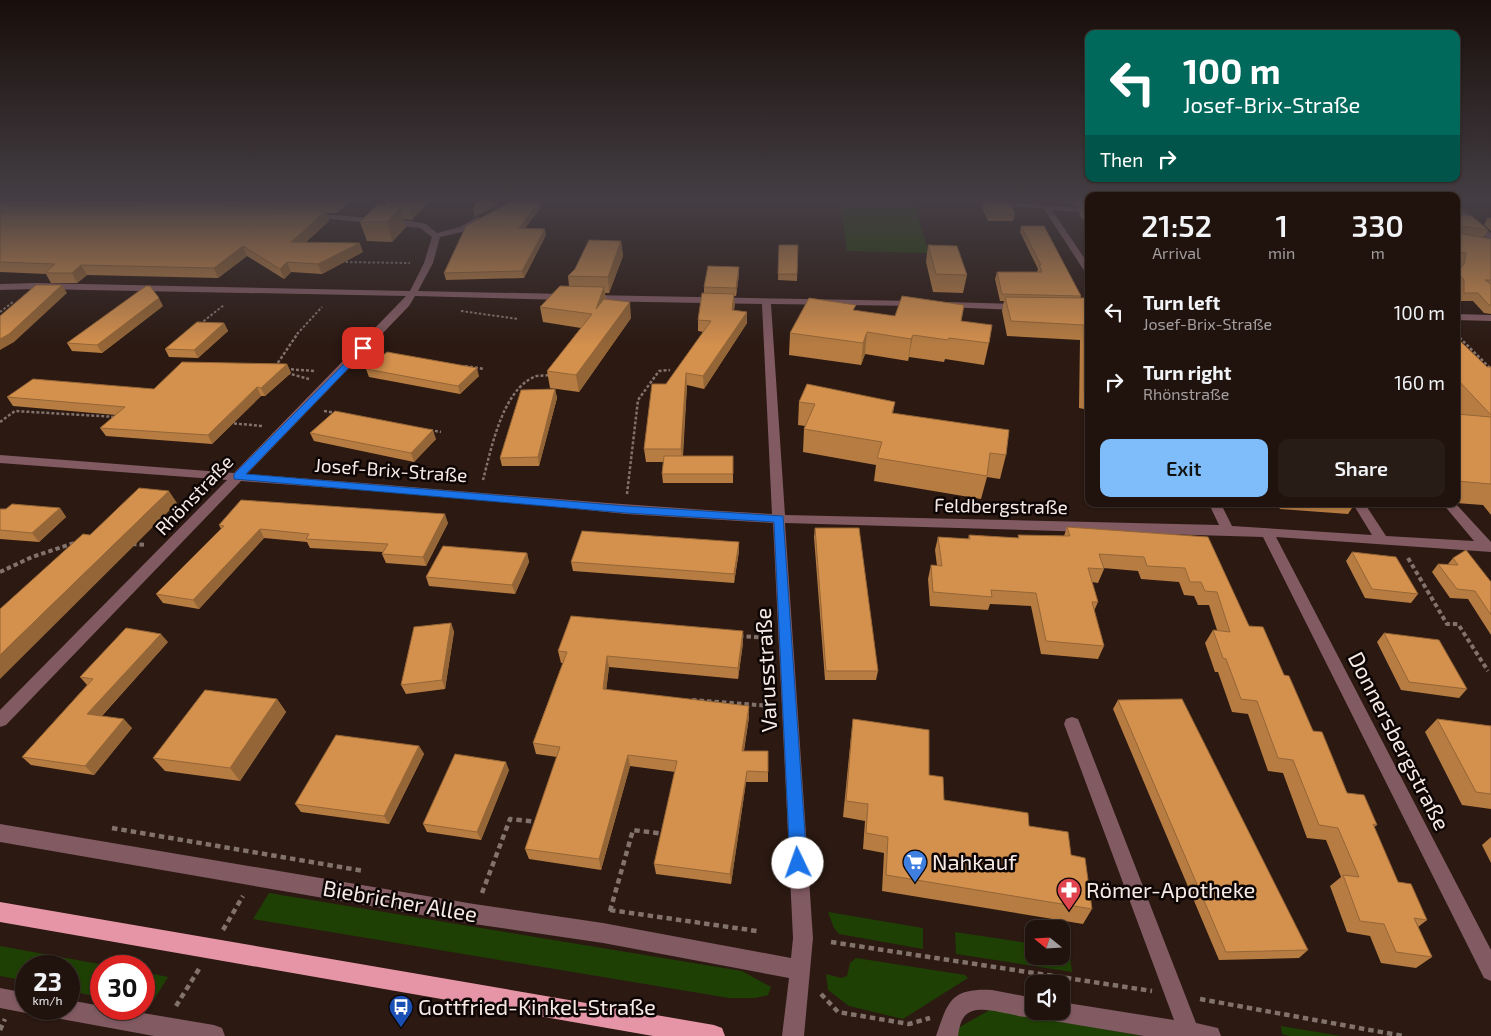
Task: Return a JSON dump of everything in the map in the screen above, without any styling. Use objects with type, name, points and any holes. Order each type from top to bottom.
[{"type":"main road","points":[[0,912],[714,1036]]},
{"type":"street","name":"Rhönstraße","points":[[0,720],[406,304],[434,249]]},
{"type":"street","points":[[1074,249],[1085,266]]},
{"type":"street","points":[[0,288],[36,286],[929,305]]},
{"type":"street","name":"Varusstraße","points":[[766,302],[802,938],[792,1036]]},
{"type":"street","points":[[939,305],[1029,307]]},
{"type":"street","points":[[1460,317],[1491,318]]},
{"type":"street","name":"Josef-Brix-Straße","points":[[0,459],[478,495],[626,510],[779,519]]},
{"type":"street","points":[[1216,507],[1228,530]]},
{"type":"street","points":[[1361,507],[1382,540]]},
{"type":"street","points":[[1453,507],[1488,547]]},
{"type":"street","name":"Feldbergstraße","points":[[779,519],[1228,530],[1488,547]]},
{"type":"street","name":"Donnersbergstraße","points":[[1267,532],[1491,971]]},
{"type":"street","points":[[1072,724],[1200,1034]]},
{"type":"street","name":"Biebricher Allee","points":[[0,833],[474,914],[603,933],[800,970]]},
{"type":"street","points":[[0,998],[15,1001]]},
{"type":"street","points":[[947,1036],[955,1011],[964,1002],[977,999],[1025,1007]]},
{"type":"street","points":[[80,1012],[214,1036]]},
{"type":"street","points":[[1070,1014],[1200,1034]]},
{"type":"path","points":[[341,262],[428,264]]},
{"type":"path","points":[[199,325],[242,290]]},
{"type":"path","points":[[336,292],[297,334],[275,368],[338,373]]},
{"type":"path","points":[[1460,338],[1491,369]]},
{"type":"path","points":[[456,364],[484,369]]},
{"type":"path","points":[[626,510],[638,400],[659,371],[670,370]]},
{"type":"path","points":[[271,371],[296,375],[327,385]]},
{"type":"path","points":[[478,495],[505,406],[528,382],[540,374],[549,375]]},
{"type":"path","points":[[306,408],[345,415]]},
{"type":"path","points":[[0,422],[15,411],[111,418],[118,416]]},
{"type":"path","points":[[220,422],[286,428]]},
{"type":"path","points":[[422,429],[441,432]]},
{"type":"path","points":[[1398,541],[1447,624],[1458,624],[1488,671]]},
{"type":"path","points":[[0,572],[32,557],[76,543]]},
{"type":"path","points":[[130,544],[169,548]]},
{"type":"path","points":[[737,636],[786,640]]},
{"type":"path","points":[[682,699],[790,708]]},
{"type":"path","points":[[710,707],[711,701]]},
{"type":"path","points":[[474,914],[510,819],[542,822]]},
{"type":"path","points":[[106,827],[366,871]]},
{"type":"path","points":[[603,933],[633,830],[664,834]]},
{"type":"path","points":[[472,891],[492,894]]},
{"type":"path","points":[[601,908],[757,931]]},
{"type":"path","points":[[831,942],[976,963]]},
{"type":"path","points":[[800,970],[838,1012],[909,1024],[955,1011]]},
{"type":"green space","points":[[847,249],[928,249],[929,253],[847,251]]},
{"type":"green space","points":[[269,893],[742,971],[771,987],[768,995],[755,998],[729,998],[253,919]]},
{"type":"green space","points":[[828,912],[923,928],[923,949],[839,934],[834,928]]},
{"type":"green space","points":[[955,932],[1025,943],[1025,965],[956,954]]},
{"type":"green space","points":[[0,946],[50,955],[15,955],[15,979],[0,976]]},
{"type":"green space","points":[[1070,957],[1072,972],[1027,965],[1070,965]]},
{"type":"green space","points":[[856,958],[965,975],[968,978],[903,1019],[849,1006],[828,990],[826,974],[841,978],[847,976],[850,963]]},
{"type":"green space","points":[[80,961],[90,962],[90,995],[80,993]]},
{"type":"green space","points":[[155,974],[168,977],[155,998]]},
{"type":"green space","points":[[993,1008],[1025,1014],[1025,1020],[1056,1020],[1141,1036],[958,1036],[958,1028]]},
{"type":"green space","points":[[1281,1026],[1341,1036],[1289,1036],[1282,1034]]},
{"type":"building","points":[[0,249],[239,249],[214,268],[81,265],[72,273],[45,273],[55,264],[0,262]]},
{"type":"building","points":[[248,249],[347,249],[318,264],[287,262],[280,269]]},
{"type":"building","points":[[455,249],[534,249],[522,271],[444,273]]},
{"type":"building","points":[[584,249],[618,249],[608,277],[568,276],[575,269]]},
{"type":"building","points":[[779,249],[798,249],[797,274],[778,274]]},
{"type":"building","points":[[929,249],[958,249],[967,275],[936,274]]},
{"type":"building","points":[[1033,249],[1056,249],[1081,296],[1002,294],[997,272],[1042,272],[1039,265],[1041,265]]},
{"type":"building","points":[[1460,249],[1491,249],[1491,280],[1485,280],[1491,284],[1491,305],[1478,293],[1464,293],[1464,280],[1460,275],[1460,269],[1464,264],[1466,253],[1460,252]]},
{"type":"building","points":[[708,266],[739,267],[736,288],[704,287]]},
{"type":"building","points":[[36,285],[62,285],[9,334],[0,339],[0,316]]},
{"type":"building","points":[[146,286],[150,286],[159,298],[97,345],[67,343]]},
{"type":"building","points":[[560,286],[604,287],[596,309],[604,299],[630,302],[576,375],[547,371],[592,314],[540,307]]},
{"type":"building","points":[[702,293],[734,294],[732,310],[747,312],[703,376],[686,373],[681,449],[644,449],[652,384],[666,384],[711,321],[698,320]]},
{"type":"building","points":[[902,296],[964,305],[961,321],[992,325],[989,343],[913,335],[911,339],[867,332],[863,343],[790,333],[809,298],[856,305],[853,310],[895,316]]},
{"type":"building","points":[[1005,297],[1085,298],[1085,393],[1084,325],[1011,321]]},
{"type":"building","points":[[197,322],[224,323],[194,350],[165,349]]},
{"type":"building","points":[[1460,341],[1487,367],[1491,367],[1491,415],[1460,382]]},
{"type":"building","points":[[387,352],[477,368],[458,386],[366,369]]},
{"type":"building","points":[[182,362],[287,364],[261,388],[257,387],[208,435],[100,428],[125,407],[7,397],[33,379],[154,389]]},
{"type":"building","points":[[807,384],[895,402],[892,413],[1009,430],[1006,455],[990,453],[987,476],[877,458],[882,442],[804,429],[815,404],[799,402]]},
{"type":"building","points":[[555,389],[538,457],[500,458],[521,390]]},
{"type":"building","points":[[335,411],[433,430],[411,453],[310,433]]},
{"type":"building","points":[[1460,414],[1491,417],[1491,484],[1460,481]]},
{"type":"building","points":[[664,456],[733,456],[733,474],[662,474]]},
{"type":"building","points":[[139,488],[169,491],[0,655],[0,609],[83,534],[90,535]]},
{"type":"building","points":[[241,500],[445,514],[423,557],[382,554],[388,544],[306,539],[309,534],[260,529],[193,600],[156,594],[224,526],[219,525]]},
{"type":"building","points":[[12,504],[60,508],[32,533],[0,530],[0,509],[6,509]]},
{"type":"building","points":[[1067,527],[1208,537],[1249,626],[1263,627],[1284,675],[1289,676],[1313,731],[1322,732],[1347,793],[1364,795],[1377,825],[1373,824],[1398,882],[1411,884],[1427,920],[1414,918],[1432,957],[1396,952],[1384,924],[1360,921],[1343,875],[1359,877],[1338,828],[1319,825],[1293,760],[1278,758],[1257,701],[1241,699],[1213,630],[1230,632],[1217,592],[1205,591],[1201,582],[1190,582],[1185,568],[1147,566],[1144,557],[1099,554],[1104,569],[1088,568],[1098,602],[1092,602],[1104,646],[1046,641],[1036,593],[991,590],[992,597],[933,592],[931,565],[942,566],[938,537],[970,539],[969,535],[1019,538],[1018,535],[1070,536]]},
{"type":"building","points":[[815,528],[859,528],[878,671],[826,671]]},
{"type":"building","points":[[582,531],[739,542],[734,574],[571,562]]},
{"type":"building","points":[[443,546],[527,553],[512,585],[426,577]]},
{"type":"building","points":[[1466,550],[1491,582],[1491,615],[1475,591],[1457,589],[1438,564],[1458,565],[1453,558]]},
{"type":"building","points":[[1352,552],[1396,557],[1418,594],[1372,589]]},
{"type":"building","points":[[571,616],[743,631],[738,668],[607,656],[603,689],[749,706],[742,751],[768,751],[768,772],[747,771],[730,874],[654,864],[677,761],[628,755],[599,859],[525,849],[560,747],[533,743],[567,652],[558,651]]},
{"type":"building","points":[[451,623],[442,680],[401,685],[414,627]]},
{"type":"building","points":[[126,628],[161,634],[87,714],[124,719],[85,766],[22,757],[93,679],[80,677]]},
{"type":"building","points":[[1384,633],[1439,640],[1467,689],[1409,682]]},
{"type":"building","points":[[205,690],[277,699],[230,768],[153,758]]},
{"type":"building","points":[[1182,699],[1308,950],[1226,952],[1118,700]]},
{"type":"building","points":[[853,719],[929,730],[929,775],[943,777],[944,800],[1028,813],[1029,826],[1068,832],[1071,855],[1085,858],[1092,909],[886,875],[888,837],[866,833],[868,804],[846,801]]},
{"type":"building","points":[[1437,719],[1491,726],[1491,794],[1476,792]]},
{"type":"building","points":[[336,735],[419,746],[384,816],[295,804]]},
{"type":"building","points":[[455,754],[506,762],[477,832],[423,824]]},
{"type":"place","name":"Nahkauf","points":[[915,883]]},
{"type":"place","name":"Römer-Apotheke","points":[[1069,911]]},
{"type":"place","name":"Gottfried-Kinkel-Straße","points":[[401,1028]]},
{"type":"route","points":[[363,348],[238,477],[478,495],[626,510],[779,519],[798,863]]}]
